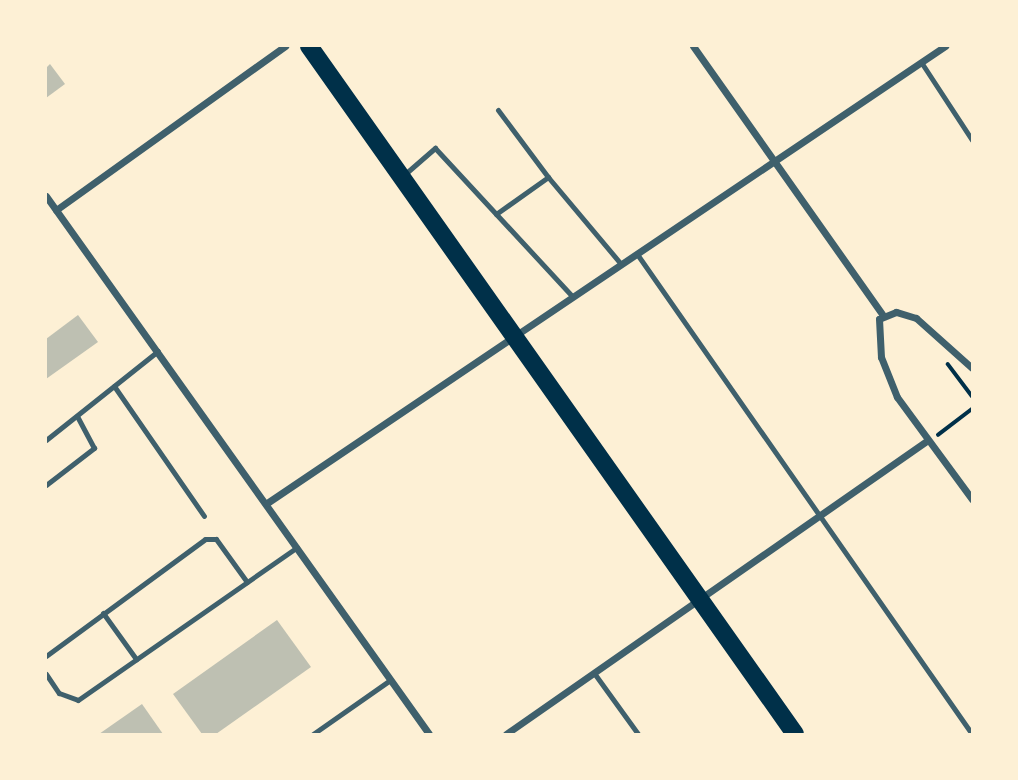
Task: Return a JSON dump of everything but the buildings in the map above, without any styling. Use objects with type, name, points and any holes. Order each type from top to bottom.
[{"type":"main road","points":[[309,46],[515,333],[795,734]]},
{"type":"street","points":[[56,210],[285,46]]},
{"type":"street","points":[[693,46],[881,314],[881,357],[925,442],[972,499]]},
{"type":"street","points":[[267,503],[515,333],[775,163],[945,46]]},
{"type":"street","points":[[46,196],[429,734]]},
{"type":"street","points":[[881,314],[916,318],[972,367]]},
{"type":"street","points":[[506,734],[925,442]]},
{"type":"lane","points":[[921,62],[972,140]]},
{"type":"lane","points":[[498,110],[548,177],[621,264]]},
{"type":"lane","points":[[402,176],[435,148],[572,296]]},
{"type":"lane","points":[[496,214],[548,177]]},
{"type":"lane","points":[[637,254],[972,734]]},
{"type":"lane","points":[[46,440],[158,351]]},
{"type":"lane","points":[[114,386],[204,516]]},
{"type":"lane","points":[[46,485],[94,448],[77,416]]},
{"type":"lane","points":[[46,656],[210,538],[247,582]]},
{"type":"lane","points":[[46,674],[48,681],[69,700],[78,700],[297,547]]},
{"type":"lane","points":[[103,613],[136,659]]},
{"type":"lane","points":[[594,673],[638,734]]},
{"type":"lane","points":[[313,734],[390,680]]},
{"type":"path","points":[[942,358],[972,396]]},
{"type":"path","points":[[934,438],[972,409]]}]
